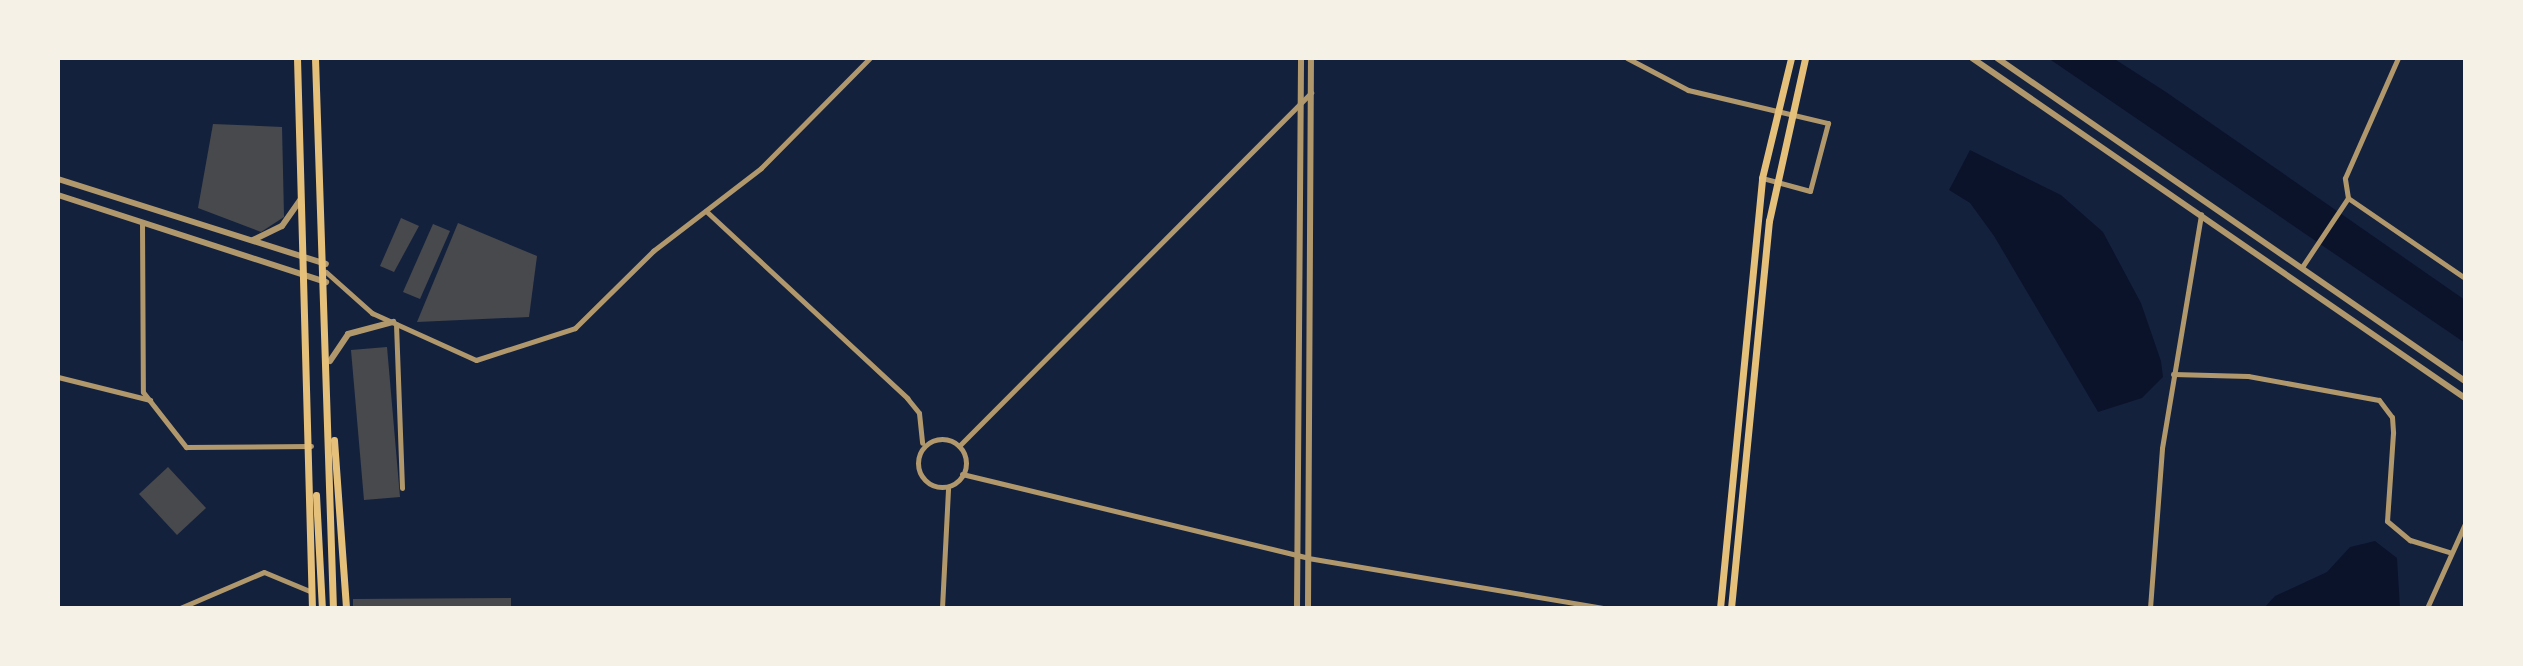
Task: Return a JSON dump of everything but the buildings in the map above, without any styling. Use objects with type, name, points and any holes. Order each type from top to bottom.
[{"type":"main road","points":[[297,58],[311,428],[322,608]]},
{"type":"main road","points":[[316,58],[330,361],[333,608]]},
{"type":"main road","points":[[1720,608],[1762,178],[1775,112],[1791,58]]},
{"type":"main road","points":[[1731,608],[1775,180],[1788,114],[1805,58]]},
{"type":"main road","points":[[331,405],[346,608]]},
{"type":"main road","points":[[311,428],[313,608]]},
{"type":"street","points":[[58,179],[305,257],[326,268],[349,296],[395,323],[476,360],[575,328],[653,251],[761,168],[870,58]]},
{"type":"street","points":[[1297,608],[1301,58]]},
{"type":"street","points":[[1308,608],[1311,58]]},
{"type":"street","points":[[1627,58],[1688,90],[1828,123],[1810,191],[1762,178]]},
{"type":"street","points":[[1972,58],[2465,398]]},
{"type":"street","points":[[1997,58],[2465,381]]},
{"type":"street","points":[[2398,58],[2344,178],[2348,198],[2465,278]]},
{"type":"street","points":[[958,446],[1311,93]]},
{"type":"street","points":[[58,195],[326,282]]},
{"type":"street","points":[[253,240],[282,226],[302,198]]},
{"type":"street","points":[[2302,267],[2348,198]]},
{"type":"street","points":[[706,211],[907,398],[919,413],[923,485],[948,488]]},
{"type":"street","points":[[2150,608],[2173,374],[2201,214]]},
{"type":"street","points":[[142,222],[143,392],[186,447],[311,446]]},
{"type":"street","points":[[330,361],[348,334],[395,323]]},
{"type":"street","points":[[395,323],[402,488]]},
{"type":"street","points":[[2173,374],[2248,376],[2379,400],[2392,417],[2387,521],[2410,540],[2449,552]]},
{"type":"street","points":[[58,377],[150,400]]},
{"type":"street","points":[[922,443],[943,438],[958,446]]},
{"type":"street","points":[[958,446],[962,474]]},
{"type":"street","points":[[962,474],[1308,558],[1602,608]]},
{"type":"street","points":[[845,608],[942,608],[948,488],[962,474]]},
{"type":"street","points":[[2427,608],[2449,552],[2465,524]]},
{"type":"street","points":[[180,608],[264,572],[312,592]]},
{"type":"water","points":[[2048,58],[2113,58],[2166,92],[2465,300],[2465,343]]},
{"type":"water","points":[[1970,150],[2061,195],[2103,232],[2141,303],[2161,361],[2163,377],[2142,398],[2098,412],[1994,236],[1970,203],[1949,190]]},
{"type":"water","points":[[2375,541],[2397,558],[2400,608],[2264,608],[2275,596],[2327,572],[2350,547]]}]
